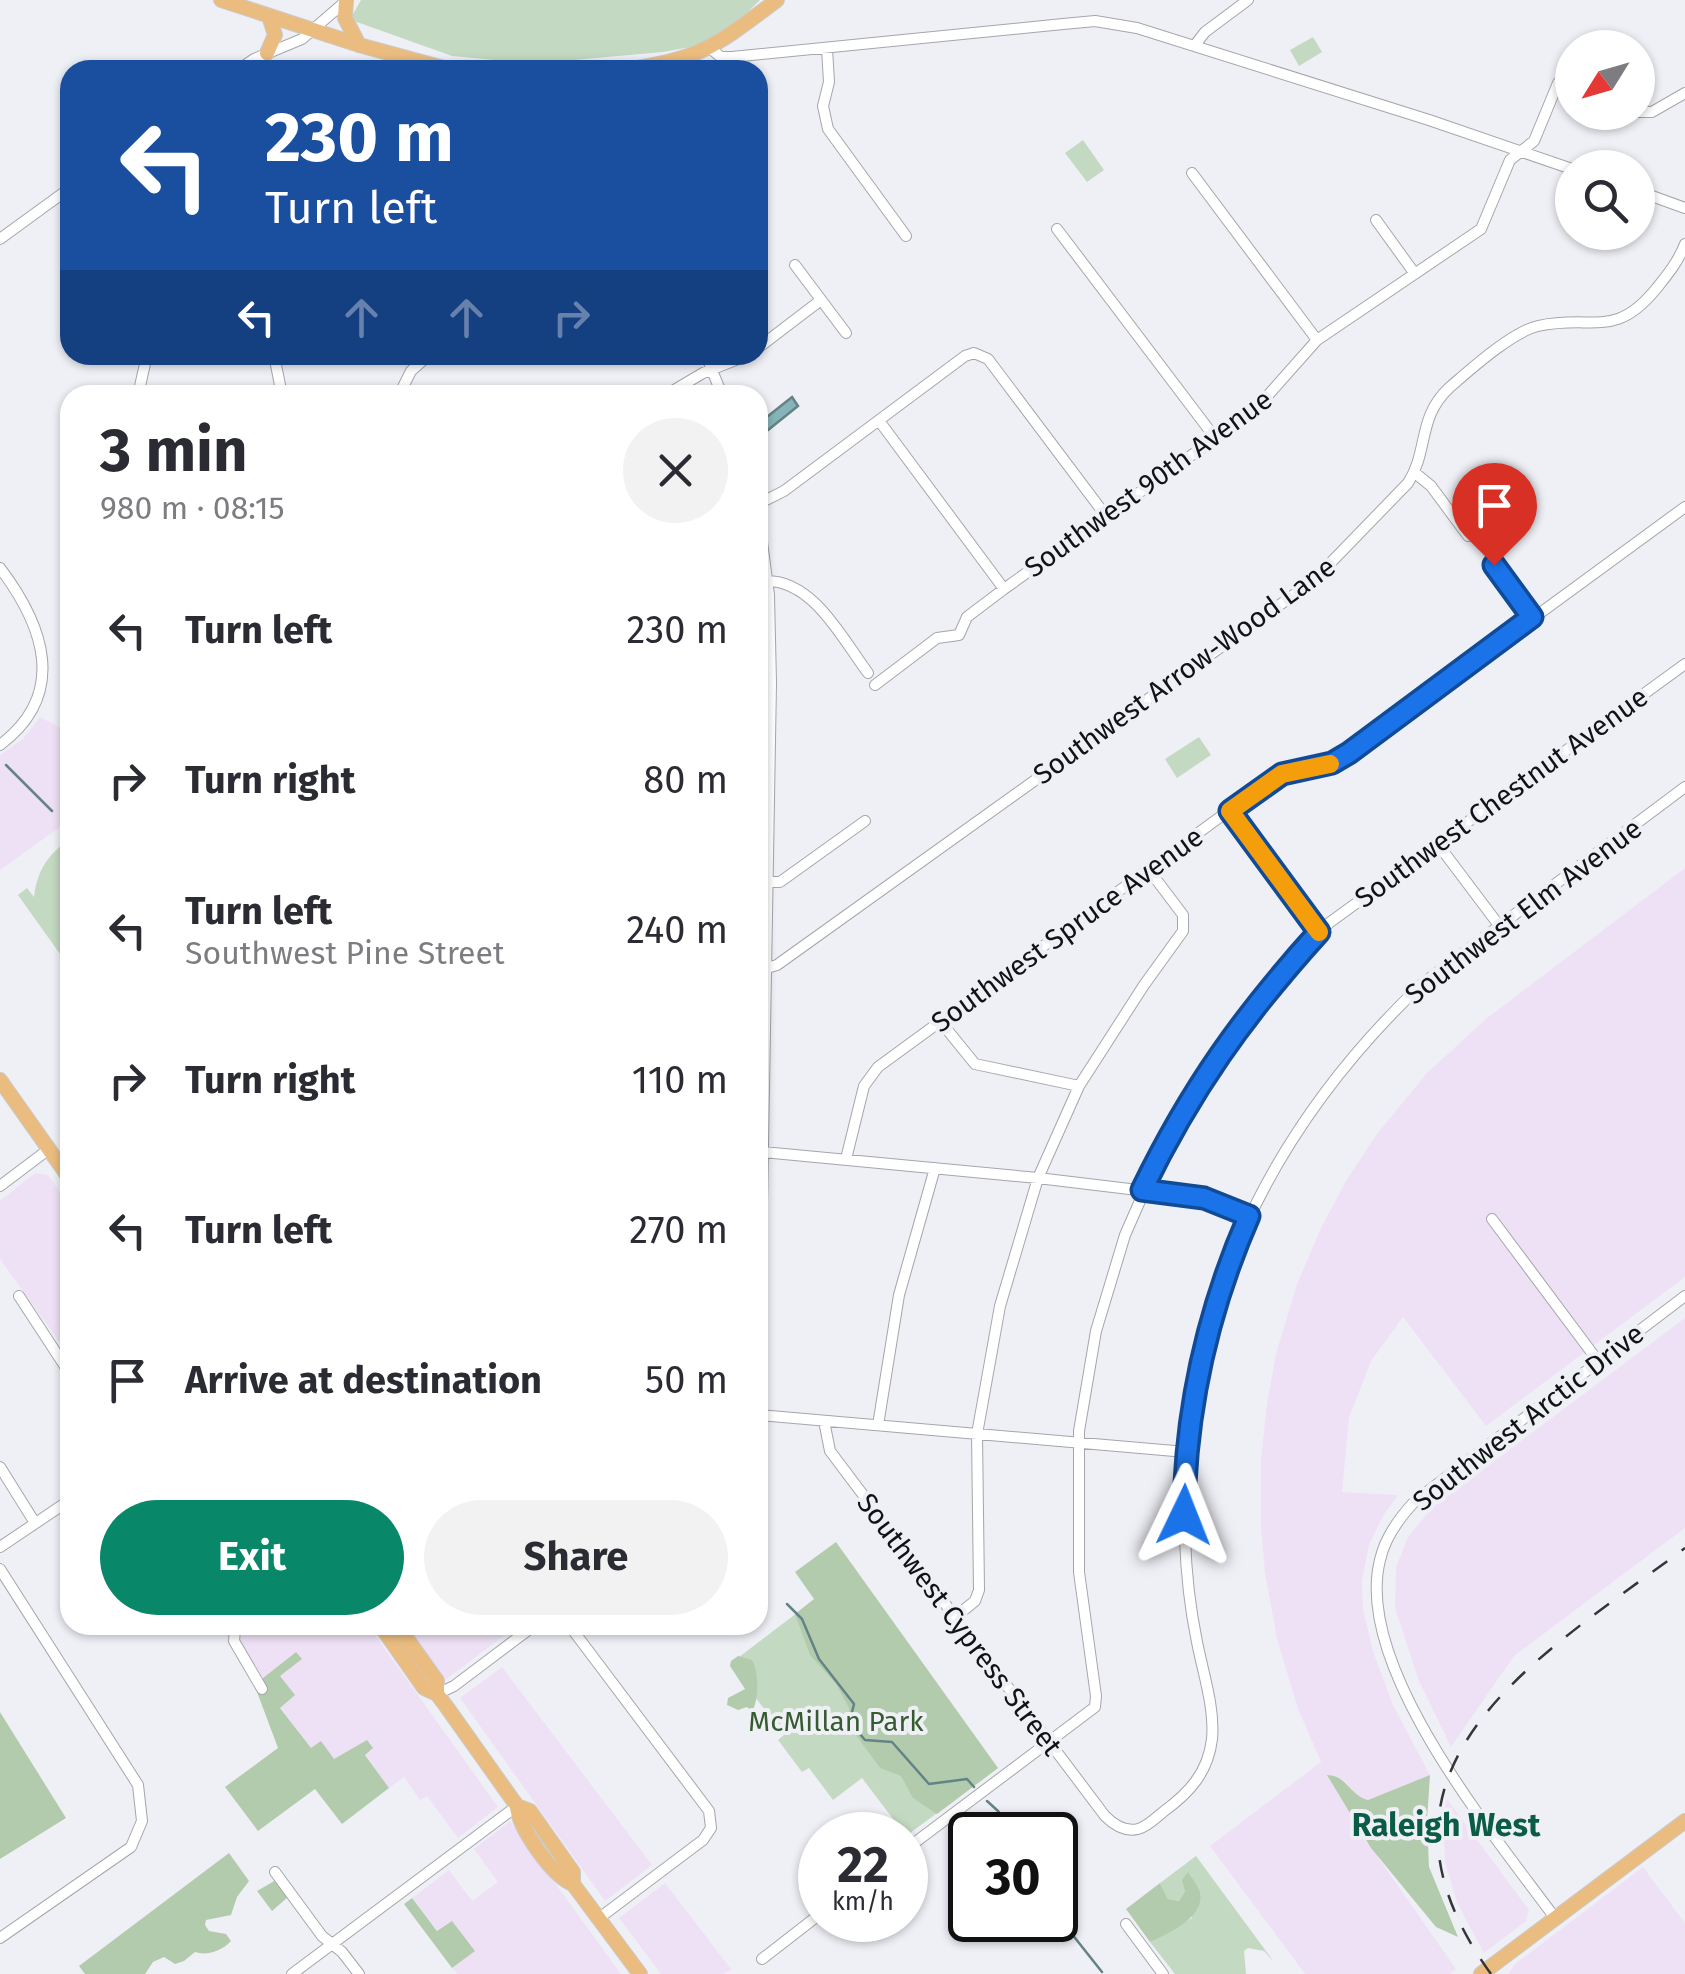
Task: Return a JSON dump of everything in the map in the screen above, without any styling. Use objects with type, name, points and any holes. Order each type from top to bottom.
[{"type":"main road","points":[[221,0],[406,60]]},
{"type":"main road","points":[[346,0],[345,18],[359,45]]},
{"type":"main road","points":[[683,60],[712,48],[778,0]]},
{"type":"main road","points":[[267,53],[275,34],[269,16]]},
{"type":"main road","points":[[0,1080],[60,1165]]},
{"type":"main road","points":[[387,1635],[424,1688],[438,1694],[517,1806],[530,1811],[572,1872],[573,1884],[640,1974]]},
{"type":"main road","points":[[404,1635],[438,1681],[438,1694]]},
{"type":"main road","points":[[1481,1974],[1685,1821]]},
{"type":"street","points":[[255,60],[292,46],[346,0]]},
{"type":"street","points":[[1195,45],[1204,32],[1248,0]]},
{"type":"street","points":[[712,48],[726,58],[1095,21],[1116,23],[1555,162]]},
{"type":"street","points":[[827,49],[829,82],[823,106],[828,129],[906,236]]},
{"type":"street","name":"Southwest 90th Avenue","points":[[875,685],[937,638],[959,635],[967,617],[1004,588],[1216,439],[1270,396],[1317,340],[1481,229],[1510,160],[1534,142],[1555,90]]},
{"type":"street","points":[[1655,110],[1685,93]]},
{"type":"street","points":[[1192,173],[1317,340]]},
{"type":"street","points":[[0,239],[60,195]]},
{"type":"street","points":[[1655,197],[1685,208]]},
{"type":"street","points":[[1376,220],[1415,274]]},
{"type":"street","points":[[1057,229],[1216,439]]},
{"type":"street","points":[[1468,536],[1431,486],[1415,473],[1424,427],[1437,400],[1520,334],[1536,326],[1613,322],[1636,311],[1675,266],[1685,244]]},
{"type":"street","points":[[795,265],[846,333]]},
{"type":"street","points":[[768,340],[822,300]]},
{"type":"street","points":[[768,499],[974,353],[988,359],[1106,516]]},
{"type":"street","points":[[709,365],[718,385]]},
{"type":"street","points":[[684,385],[723,365]]},
{"type":"street","points":[[880,422],[1004,588]]},
{"type":"street","name":"Southwest Arrow-Wood Lane","points":[[768,968],[777,965],[1313,581],[1415,473]]},
{"type":"street","name":"Southwest Spruce Avenue","points":[[846,1159],[868,1079],[878,1066],[1282,774],[1332,763],[1349,753],[1685,507]]},
{"type":"street","points":[[1494,565],[1532,617]]},
{"type":"street","points":[[0,568],[15,588],[36,631],[43,667],[32,711],[0,745]]},
{"type":"street","points":[[768,581],[782,581],[804,592],[868,674]]},
{"type":"street","points":[[768,650],[768,882],[780,882],[865,821]]},
{"type":"street","name":"Southwest Chestnut Avenue","points":[[1050,1742],[1092,1711],[1096,1701],[1078,1572],[1078,1443],[1096,1331],[1142,1190],[1168,1136],[1227,1042],[1319,932],[1685,664]]},
{"type":"street","name":"Southwest Elm Avenue","points":[[1110,1821],[1124,1829],[1144,1827],[1192,1789],[1210,1753],[1212,1718],[1194,1630],[1186,1564],[1186,1452],[1207,1332],[1249,1216],[1288,1143],[1346,1062],[1422,984],[1685,788]]},
{"type":"street","points":[[1230,811],[1319,932]]},
{"type":"street","points":[[1437,843],[1498,924]]},
{"type":"street","points":[[955,1617],[975,1601],[979,1590],[976,1434],[1000,1306],[1038,1178],[1079,1086],[1183,932],[1183,915],[1149,870]]},
{"type":"street","points":[[940,1021],[974,1064],[1079,1086]]},
{"type":"street","points":[[0,1186],[49,1149]]},
{"type":"street","points":[[768,1152],[1204,1198],[1249,1216]]},
{"type":"street","points":[[878,1424],[899,1295],[934,1168]]},
{"type":"street","points":[[1492,1220],[1598,1361]]},
{"type":"street","points":[[20,1296],[60,1358]]},
{"type":"street","name":"Southwest Arctic Drive","points":[[1555,1918],[1434,1751],[1407,1697],[1382,1622],[1377,1579],[1380,1558],[1398,1520],[1416,1501],[1685,1296]]},
{"type":"street","points":[[768,1417],[1186,1452]]},
{"type":"street","name":"Southwest Cypress Street","points":[[824,1421],[830,1451],[1110,1821]]},
{"type":"street","points":[[0,1467],[35,1523]]},
{"type":"street","points":[[0,1547],[60,1507]]},
{"type":"street","points":[[0,1569],[138,1785],[142,1821],[131,1847],[0,1938]]},
{"type":"street","points":[[235,1635],[234,1641],[262,1688]]},
{"type":"street","points":[[438,1694],[521,1635]]},
{"type":"street","points":[[577,1635],[709,1811],[711,1828],[702,1840],[598,1919]]},
{"type":"street","points":[[928,1833],[1050,1742]]},
{"type":"street","points":[[292,1974],[517,1806]]},
{"type":"street","points":[[275,1872],[322,1936],[334,1944],[358,1974]]},
{"type":"street","points":[[1126,1924],[1163,1974]]},
{"type":"street","points":[[762,1959],[798,1931]]},
{"type":"shaded area","points":[[40,717],[60,728],[60,827],[0,870],[0,755],[23,739]]},
{"type":"shaded area","points":[[1685,868],[1685,1277],[1486,1426],[1403,1317],[1371,1361],[1349,1418],[1342,1492],[1398,1495],[1369,1545],[1362,1581],[1363,1609],[1393,1705],[1430,1775],[1368,1800],[1357,1796],[1343,1779],[1359,1830],[1456,1969],[1450,1974],[1305,1974],[1210,1846],[1321,1762],[1298,1709],[1277,1639],[1261,1527],[1261,1459],[1267,1403],[1276,1354],[1297,1284],[1346,1181],[1376,1135],[1427,1073],[1487,1018]]},
{"type":"shaded area","points":[[35,1173],[48,1175],[60,1192],[60,1343],[0,1259],[0,1201]]},
{"type":"shaded area","points":[[1685,1318],[1685,1528],[1514,1656],[1451,1747],[1419,1681],[1395,1608],[1396,1567],[1408,1537],[1433,1507]]},
{"type":"shaded area","points":[[243,1635],[375,1635],[498,1807],[458,1838],[427,1796],[420,1800],[404,1777],[389,1788],[365,1754],[334,1759],[311,1749],[280,1707],[280,1675],[301,1659],[296,1652],[263,1678],[238,1639]]},
{"type":"shaded area","points":[[412,1635],[505,1635],[444,1681]]},
{"type":"shaded area","points":[[502,1667],[652,1865],[605,1901],[460,1698]]},
{"type":"shaded area","points":[[1447,1799],[1529,1910],[1526,1921],[1484,1953],[1457,1903],[1445,1862],[1443,1818]]},
{"type":"shaded area","points":[[510,1821],[621,1974],[457,1974],[452,1968],[474,1950],[438,1931],[412,1898],[449,1870],[472,1901],[498,1882],[474,1849]]},
{"type":"shaded area","points":[[1643,1867],[1685,1923],[1685,1974],[1508,1974],[1515,1964]]},
{"type":"shaded area","points":[[665,1883],[731,1969],[724,1974],[661,1974],[619,1918]]},
{"type":"green space","points":[[361,0],[760,0],[743,17],[702,45],[573,60],[452,56],[354,21],[352,16]]},
{"type":"green space","points":[[1313,37],[1322,52],[1299,66],[1290,50]]},
{"type":"green space","points":[[1083,140],[1104,170],[1087,182],[1065,153]]},
{"type":"green space","points":[[1199,737],[1211,755],[1177,778],[1165,759]]},
{"type":"green space","points":[[60,848],[60,954],[18,895],[27,888],[34,897],[45,864]]},
{"type":"green space","points":[[836,1542],[998,1768],[937,1814],[913,1798],[901,1776],[880,1768],[850,1727],[849,1708],[836,1684],[810,1655],[795,1614],[814,1599],[795,1572]]},
{"type":"green space","name":"McMillan Park","points":[[814,1600],[998,1768],[928,1820],[928,1812],[888,1812],[862,1778],[833,1800],[809,1768],[802,1772],[778,1740],[784,1735],[730,1664]]},
{"type":"green space","points":[[296,1652],[302,1659],[280,1676],[295,1695],[280,1708],[311,1748],[321,1741],[334,1759],[367,1740],[373,1748],[365,1755],[389,1788],[342,1824],[315,1789],[258,1831],[225,1787],[278,1748],[257,1692],[263,1678]]},
{"type":"green space","points":[[738,1656],[752,1660],[756,1672],[757,1693],[752,1712],[747,1707],[738,1710],[727,1705],[728,1698],[745,1689],[730,1666]]},
{"type":"green space","points":[[0,1712],[66,1818],[0,1859]]},
{"type":"green space","points":[[1327,1775],[1340,1779],[1368,1800],[1430,1775],[1429,1867],[1458,1937],[1436,1927],[1371,1848]]},
{"type":"green space","points":[[229,1853],[249,1881],[237,1897],[231,1915],[206,1920],[205,1925],[209,1931],[226,1934],[231,1941],[227,1945],[209,1953],[195,1952],[175,1964],[164,1957],[153,1962],[145,1974],[85,1974],[79,1966]]},
{"type":"green space","points":[[1196,1856],[1274,1962],[1264,1951],[1248,1948],[1244,1951],[1246,1974],[1175,1974],[1150,1942],[1192,1918],[1185,1891],[1179,1901],[1168,1899],[1160,1883]]},
{"type":"green space","points":[[1188,1872],[1200,1893],[1197,1910],[1183,1924],[1150,1942],[1126,1909],[1160,1883],[1168,1899],[1179,1901],[1185,1891],[1182,1880]]},
{"type":"green space","points":[[276,1880],[288,1897],[272,1911],[257,1891]]},
{"type":"green space","points":[[412,1898],[437,1931],[452,1921],[475,1951],[452,1968],[404,1904]]},
{"type":"water","points":[[792,397],[798,406],[768,430],[768,416]]},
{"type":"waterway","points":[[6,765],[52,811]]},
{"type":"waterway","points":[[787,1604],[802,1619],[819,1659],[854,1704],[851,1716]]},
{"type":"waterway","points":[[854,1727],[865,1740],[892,1742],[929,1784],[967,1779],[974,1787]]},
{"type":"waterway","points":[[987,1801],[999,1812]]},
{"type":"waterway","points":[[1078,1942],[1102,1972]]},
{"type":"railway","points":[[1491,1974],[1451,1901],[1438,1836],[1448,1778],[1477,1725],[1520,1677],[1572,1632],[1685,1548]]},
{"type":"slow traffic","points":[[1319,932],[1230,811],[1282,774],[1330,764]]},
{"type":"district","name":"Raleigh West","points":[[1446,1825]]},
{"type":"route","points":[[1184,1515],[1186,1452],[1198,1370],[1219,1293],[1249,1216],[1204,1198],[1142,1190],[1168,1136],[1227,1042],[1319,932],[1230,811],[1282,774],[1332,763],[1349,753],[1532,617],[1494,565]]}]
